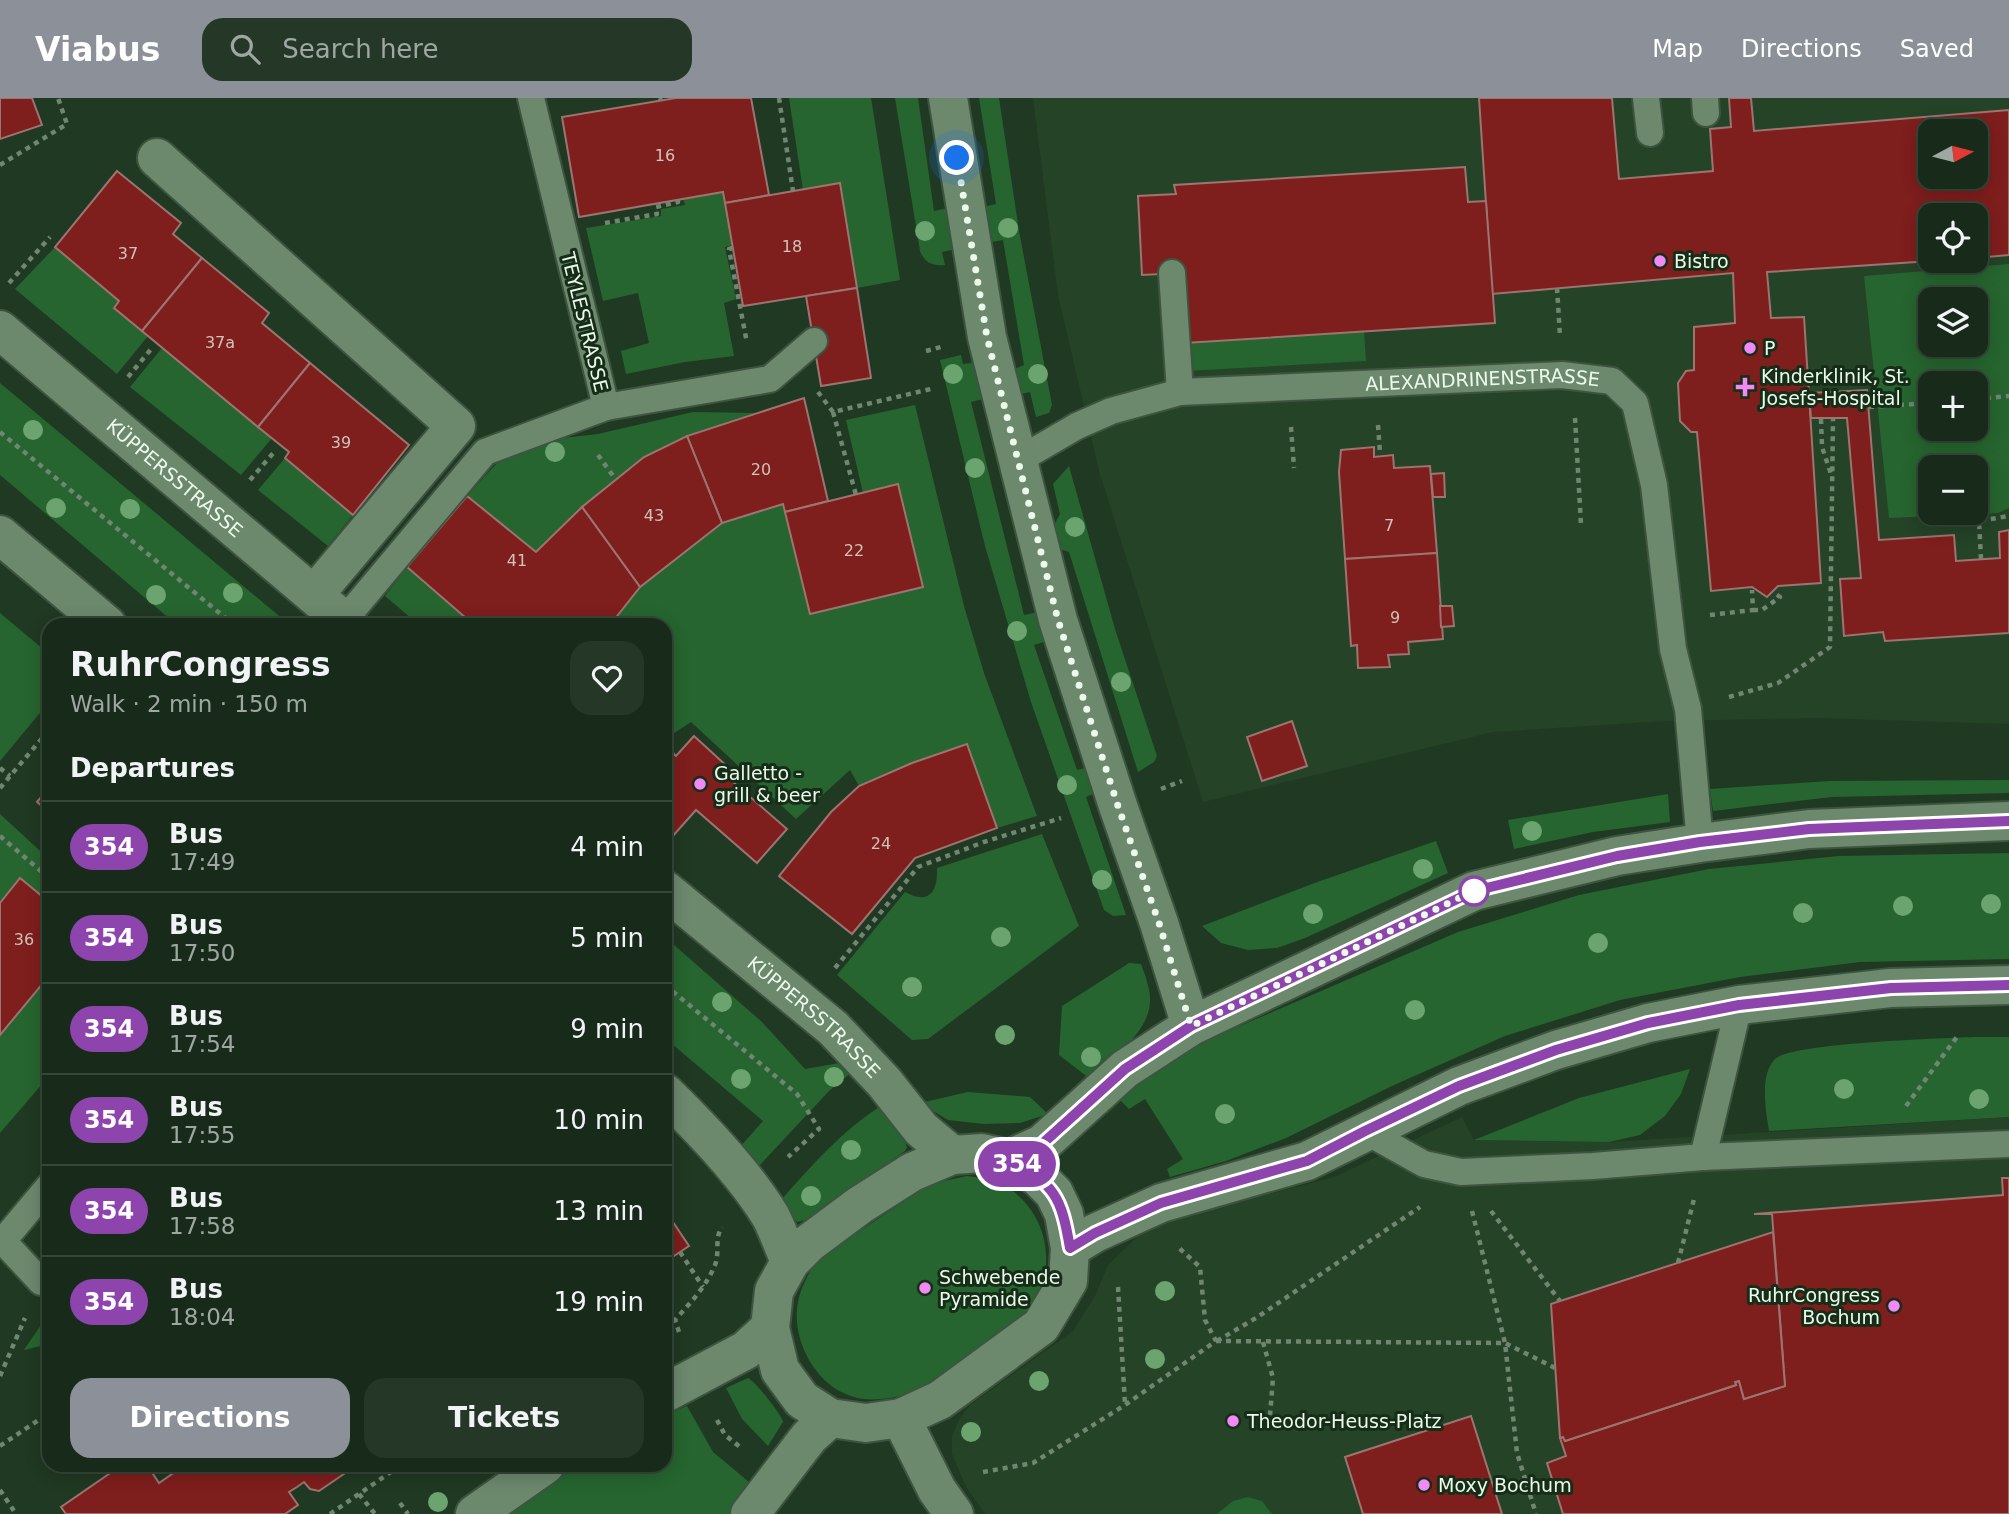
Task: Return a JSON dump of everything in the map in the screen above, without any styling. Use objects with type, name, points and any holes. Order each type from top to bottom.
[{"type":"main road","points":[[948,98],[985,327],[1058,620],[1191,1026]]},
{"type":"main road","points":[[157,158],[456,426],[314,595]]},
{"type":"main road","name":"KÜPPERSSTRASSE","points":[[0,330],[339,618]]},
{"type":"main road","points":[[4,545],[98,618]]},
{"type":"main road","points":[[1009,1159],[1042,1144],[1125,1069],[1191,1026],[1474,891],[1617,856],[1700,842],[1809,829],[2009,821]]},
{"type":"main road","name":"KÜPPERSSTRASSE","points":[[672,896],[833,1028],[884,1082],[921,1129],[952,1155]]},
{"type":"main road","points":[[1070,1248],[1095,1233],[1161,1203],[1307,1161],[1459,1086],[1556,1050],[1648,1023],[1739,1005],[1891,988],[2003,985]]},
{"type":"main road","points":[[672,1100],[717,1148],[751,1190],[771,1218],[790,1262]]},
{"type":"main road","points":[[982,1153],[1009,1159],[1038,1177],[1054,1193],[1064,1214],[1070,1248],[1069,1281],[1041,1326],[940,1400],[901,1418],[866,1423],[831,1418],[802,1400],[780,1370],[770,1328],[774,1291],[790,1262],[809,1243],[860,1205],[912,1172],[952,1155],[982,1153]]},
{"type":"main road","points":[[672,1390],[746,1350],[770,1328]]},
{"type":"main road","points":[[750,1514],[808,1437],[831,1418]]},
{"type":"main road","points":[[901,1418],[937,1490],[954,1514]]},
{"type":"main road","points":[[475,1514],[535,1472]]},
{"type":"lane","points":[[1646,98],[1650,133]]},
{"type":"lane","name":"TEYLESTRASSE","points":[[349,618],[485,452],[606,407],[563,230],[538,99]]},
{"type":"lane","points":[[1172,273],[1180,391]]},
{"type":"lane","points":[[606,407],[770,379],[814,341]]},
{"type":"lane","name":"ALEXANDRINENSTRASSE","points":[[1017,461],[1077,426],[1111,411],[1180,391],[1539,375],[1612,381],[1635,404],[1654,485],[1673,649],[1688,709],[1700,842]]},
{"type":"lane","points":[[1703,1157],[1739,1005]]},
{"type":"lane","points":[[1365,1131],[1424,1164],[1461,1172],[1874,1148],[2009,1144]]},
{"type":"lane","points":[[41,1282],[1,1240],[42,1194]]},
{"type":"path","points":[[0,165],[67,124],[58,98]]},
{"type":"path","points":[[779,98],[793,191]]},
{"type":"path","points":[[563,230],[657,214],[656,207],[678,200]]},
{"type":"path","points":[[2,291],[50,237]]},
{"type":"path","points":[[733,248],[729,248],[755,382]]},
{"type":"path","points":[[127,378],[152,348]]},
{"type":"path","points":[[843,409],[935,388]]},
{"type":"path","points":[[1988,398],[2009,397]]},
{"type":"path","points":[[1868,407],[1918,403]]},
{"type":"path","points":[[833,412],[856,495]]},
{"type":"path","points":[[1574,417],[1581,525]]},
{"type":"path","points":[[1821,419],[1822,447],[1832,478]]},
{"type":"path","points":[[1688,709],[1778,683],[1830,647],[1833,419]]},
{"type":"path","points":[[0,432],[226,618]]},
{"type":"path","points":[[249,481],[275,451]]},
{"type":"path","points":[[1980,559],[1979,521],[2009,516]]},
{"type":"path","points":[[1752,590],[1752,610]]},
{"type":"path","points":[[1669,620],[1762,610],[1780,597],[1773,592]]},
{"type":"path","points":[[0,788],[42,738]]},
{"type":"path","points":[[0,768],[10,776]]},
{"type":"path","points":[[827,977],[918,867],[984,842],[1061,818]]},
{"type":"path","points":[[1,839],[42,872]]},
{"type":"path","points":[[1874,1148],[2003,985]]},
{"type":"path","points":[[672,991],[797,1094],[819,1129]]},
{"type":"path","points":[[1678,1263],[1703,1157]]},
{"type":"path","points":[[1461,1172],[1560,1301]]},
{"type":"path","points":[[973,1473],[1034,1463],[1428,1202],[1461,1172]]},
{"type":"path","points":[[1461,1172],[1505,1343],[1517,1453],[1536,1514]]},
{"type":"path","points":[[1161,1203],[1166,1235],[1200,1267],[1205,1320],[1216,1341]]},
{"type":"path","points":[[680,1252],[703,1288]]},
{"type":"path","points":[[1118,1278],[1125,1405]]},
{"type":"path","points":[[0,1376],[41,1282]]},
{"type":"path","points":[[1216,1341],[1505,1343],[1555,1368]]},
{"type":"path","points":[[1263,1342],[1273,1378],[1270,1415]]},
{"type":"path","points":[[0,1446],[42,1418]]},
{"type":"path","points":[[330,1514],[391,1472]]},
{"type":"path","points":[[0,1490],[16,1514]]},
{"type":"path","points":[[359,1494],[375,1514]]},
{"type":"path","points":[[400,1503],[408,1514]]},
{"type":"shaded area","points":[[1033,98],[2009,98],[2009,724],[1817,718],[1665,721],[1493,732],[1203,802],[1099,471],[1058,295]]},
{"type":"shaded area","points":[[1462,1117],[1474,1140],[1609,1142],[2009,1117],[2009,1514],[985,1514],[966,1487],[952,1454],[952,1436],[960,1418],[970,1405],[1073,1331],[1095,1296],[1108,1265],[1140,1234],[1184,1213],[1235,1203],[1334,1177]]},
{"type":"green space","points":[[789,98],[871,98],[900,280],[857,288],[803,190]]},
{"type":"green space","points":[[895,98],[918,98],[934,211],[948,208],[956,249],[942,252],[945,265],[930,263],[920,251]]},
{"type":"green space","points":[[979,98],[999,98],[1019,231],[1052,405],[1049,413],[1036,417],[1030,392],[1016,395],[1009,371],[1024,365],[1003,240],[985,243],[978,208],[996,204]]},
{"type":"green space","points":[[723,192],[733,245],[725,247],[736,299],[724,303],[734,356],[685,362],[626,374],[621,351],[649,343],[638,293],[603,301],[586,228],[661,216],[661,209],[685,205],[683,199]]},
{"type":"green space","points":[[55,247],[119,301],[114,308],[148,336],[117,374],[15,289]]},
{"type":"green space","points":[[2009,264],[2009,508],[1988,513],[1988,455],[1918,455],[1918,517],[1889,518],[1864,276],[1918,272],[1988,273],[1988,266]]},
{"type":"green space","points":[[1364,331],[1366,361],[1186,371],[1185,343]]},
{"type":"green space","points":[[162,348],[272,438],[241,475],[130,387]]},
{"type":"green space","points":[[961,355],[963,364],[979,362],[987,398],[971,402],[1024,615],[1038,612],[1047,641],[1034,645],[1077,770],[1089,767],[1098,792],[1086,797],[1126,915],[1113,916],[1104,910],[1031,702],[985,546],[940,360]]},
{"type":"green space","points":[[0,383],[282,618],[169,618],[0,475]]},
{"type":"green space","points":[[915,405],[964,606],[984,673],[1037,816],[997,828],[966,744],[859,786],[850,770],[796,819],[691,722],[672,734],[672,618],[616,618],[640,587],[722,523],[783,504],[810,614],[923,587],[863,493],[846,420]]},
{"type":"green space","points":[[693,412],[757,413],[687,436],[644,457],[582,507],[536,552],[467,496],[505,454],[554,439],[598,434]]},
{"type":"green space","points":[[285,458],[353,515],[328,546],[258,490]]},
{"type":"green space","points":[[1069,466],[1115,629],[1157,756],[1154,762],[1138,772],[1069,552],[1059,549],[1054,525],[1060,514],[1053,484]]},
{"type":"green space","points":[[407,567],[466,618],[411,618],[385,596]]},
{"type":"green space","points":[[0,613],[42,648],[42,710],[0,761]]},
{"type":"green space","points":[[2009,780],[2009,793],[1832,797],[1713,811],[1710,789],[1829,781]]},
{"type":"green space","points":[[1668,794],[1670,822],[1593,832],[1514,849],[1508,820]]},
{"type":"green space","points":[[0,814],[42,853],[42,1084],[0,1133]]},
{"type":"green space","points":[[1042,834],[1079,926],[928,1039],[912,1040],[837,975],[905,892],[920,897],[934,890],[937,868]]},
{"type":"green space","points":[[1436,841],[1448,873],[1305,938],[1277,948],[1248,950],[1221,943],[1202,926],[1320,881]]},
{"type":"green space","points":[[2009,853],[2009,959],[1860,962],[1740,977],[1620,1000],[1505,1036],[1394,1085],[1286,1138],[1226,1161],[1170,1177],[1167,1169],[1183,1159],[1145,1099],[1129,1109],[1118,1098],[1169,1059],[1226,1032],[1458,932],[1579,895],[1709,869],[1839,856]]},
{"type":"green space","points":[[672,943],[762,1022],[805,1069],[845,1062],[852,1072],[829,1091],[760,1165],[756,1166],[740,1147],[763,1121],[672,1044]]},
{"type":"green space","points":[[1129,963],[1141,964],[1150,993],[1148,1014],[1127,1045],[1089,1078],[1059,1055],[1062,1006]]},
{"type":"green space","points":[[2009,1037],[2009,1117],[1769,1131],[1765,1084],[1775,1059],[1809,1049],[1838,1045]]},
{"type":"green space","points":[[1690,1069],[1681,1094],[1665,1116],[1640,1135],[1609,1142],[1474,1140],[1579,1098]]},
{"type":"green space","points":[[968,1092],[1030,1097],[1048,1114],[1020,1123],[984,1124],[948,1120],[920,1103]]},
{"type":"green space","points":[[879,1107],[904,1140],[907,1147],[905,1151],[805,1220],[797,1222],[781,1200],[839,1138]]},
{"type":"green space","points":[[967,1176],[991,1180],[1013,1191],[1037,1220],[1044,1237],[1046,1255],[1040,1290],[1017,1320],[923,1386],[908,1393],[877,1399],[853,1397],[836,1389],[824,1380],[807,1357],[798,1329],[799,1296],[818,1259],[930,1184]]},
{"type":"green space","points":[[42,1323],[42,1346],[24,1350]]},
{"type":"green space","points":[[748,1378],[768,1399],[783,1422],[768,1446],[742,1419],[726,1388]]},
{"type":"green space","points":[[687,1406],[713,1452],[749,1482],[729,1514],[507,1514],[567,1472],[672,1472],[672,1412]]},
{"type":"green space","points":[[1248,1497],[1262,1501],[1272,1514],[1217,1514],[1233,1501]]},
{"type":"building","points":[[0,98],[32,98],[42,125],[0,139]]},
{"type":"building","points":[[676,98],[751,98],[769,195],[725,203],[723,192],[579,217],[562,117]]},
{"type":"building","name":"P","points":[[1479,98],[1612,98],[1619,179],[1713,171],[1710,129],[1731,127],[1729,98],[1751,98],[1754,131],[2009,110],[2009,255],[1988,257],[1988,203],[1918,203],[1918,262],[1767,272],[1771,318],[1804,317],[1821,583],[1778,586],[1767,597],[1752,587],[1711,591],[1697,432],[1691,432],[1680,421],[1678,383],[1686,371],[1694,370],[1694,327],[1735,323],[1733,273],[1492,294]]},
{"type":"building","points":[[1465,167],[1468,202],[1486,201],[1495,323],[1185,343],[1180,273],[1142,275],[1138,196],[1176,194],[1174,185]]},
{"type":"building","points":[[117,171],[181,223],[173,234],[202,258],[142,331],[114,308],[119,301],[55,247]]},
{"type":"building","points":[[840,183],[857,288],[743,306],[725,203]]},
{"type":"building","points":[[202,258],[269,313],[262,323],[310,363],[258,427],[142,331]]},
{"type":"building","points":[[857,288],[871,378],[821,386],[806,296]]},
{"type":"building","points":[[310,363],[409,445],[353,515],[285,458],[289,452],[258,427]]},
{"type":"building","name":"P","points":[[1867,390],[1879,540],[1954,535],[1956,561],[2000,558],[1999,532],[2009,530],[2009,633],[1885,641],[1883,632],[1844,636],[1840,579],[1861,578],[1847,418],[1811,418],[1809,393]]},
{"type":"building","points":[[804,398],[828,501],[785,512],[783,504],[722,523],[687,436]]},
{"type":"building","points":[[687,436],[722,523],[640,587],[582,507],[644,457]]},
{"type":"building","points":[[1374,447],[1374,457],[1393,455],[1394,468],[1430,466],[1437,553],[1345,559],[1339,472],[1341,450]]},
{"type":"building","points":[[1444,473],[1445,497],[1433,497],[1431,474]]},
{"type":"building","points":[[898,484],[923,587],[810,614],[785,512]]},
{"type":"building","points":[[467,496],[536,552],[582,507],[640,587],[616,618],[466,618],[407,567]]},
{"type":"building","points":[[1437,553],[1443,639],[1408,642],[1409,654],[1388,655],[1390,667],[1358,668],[1357,645],[1351,646],[1345,559]]},
{"type":"building","points":[[1440,606],[1452,606],[1454,626],[1441,627]]},
{"type":"building","points":[[1292,721],[1307,766],[1262,781],[1247,737]]},
{"type":"building","points":[[694,736],[730,769],[725,775],[787,829],[757,863],[696,810],[672,837],[672,752],[676,756]]},
{"type":"building","points":[[967,744],[997,828],[915,858],[852,934],[779,876],[831,812],[859,786],[912,763]]},
{"type":"building","points":[[20,878],[42,896],[42,984],[0,1035],[0,903]]},
{"type":"building","name":"RuhrCongress Bochum","points":[[2002,1178],[2009,1178],[2009,1514],[1563,1514],[1547,1463],[1566,1456],[1560,1438],[1563,1437],[1565,1441],[1736,1385],[1735,1382],[1739,1381],[1744,1399],[1785,1386],[1772,1214],[1754,1214],[2003,1195]]},
{"type":"building","points":[[672,1220],[689,1246],[672,1257]]},
{"type":"building","points":[[1773,1232],[1785,1386],[1744,1399],[1739,1381],[1735,1382],[1736,1385],[1565,1441],[1563,1437],[1560,1438],[1551,1304]]},
{"type":"building","name":"Moxy Bochum","points":[[1471,1416],[1502,1514],[1363,1514],[1345,1457]]},
{"type":"building","points":[[112,1472],[152,1472],[159,1483],[175,1472],[347,1472],[319,1491],[310,1489],[304,1482],[289,1492],[298,1505],[285,1514],[66,1514],[61,1507]]},
{"type":"bus line","name":"354","points":[[2009,821],[1809,829],[1700,842],[1617,856],[1474,891],[1191,1026],[1125,1069],[1042,1144],[1009,1159],[1038,1177],[1054,1193],[1064,1214],[1070,1248],[1095,1233],[1161,1203],[1307,1161],[1459,1086],[1556,1050],[1648,1023],[1739,1005],[1891,988],[2009,985]]},
{"type":"place","name":"Bistro","points":[[1660,261]]},
{"type":"place","name":"P","points":[[1750,348]]},
{"type":"place","name":"Kinderklinik, St. Josefs-Hospital","points":[[1745,387]]},
{"type":"place","name":"Galletto - grill & beer","points":[[700,784]]},
{"type":"place","name":"Schwebende Pyramide","points":[[925,1288]]},
{"type":"place","name":"RuhrCongress Bochum","points":[[1894,1306]]},
{"type":"place","name":"Theodor-Heuss-Platz","points":[[1233,1421]]},
{"type":"place","name":"Moxy Bochum","points":[[1424,1485]]},
{"type":"route","points":[[957,158],[987,337],[1058,620],[1191,1026],[1474,891]]}]
